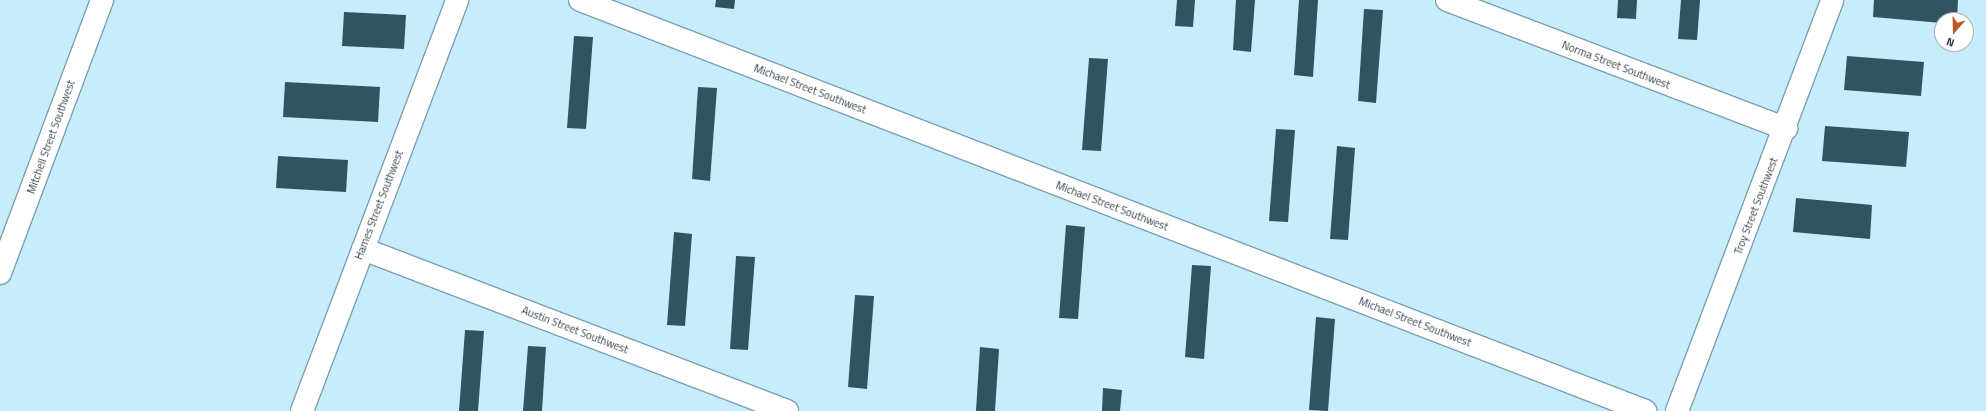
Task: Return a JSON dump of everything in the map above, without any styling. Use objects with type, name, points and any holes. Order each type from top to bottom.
[{"type":"street","name":"Mitchell Street Southwest","points":[[0,274],[102,0]]},
{"type":"street","name":"Hames Street Southwest","points":[[302,411],[457,0]]},
{"type":"street","name":"Michael Street Southwest","points":[[580,0],[1645,411]]},
{"type":"street","name":"Norma Street Southwest","points":[[1446,0],[1786,129]]},
{"type":"street","name":"Troy Street Southwest","points":[[1677,411],[1786,129],[1832,0]]},
{"type":"street","name":"Austin Street Southwest","points":[[363,249],[787,411]]},
{"type":"building","points":[[716,0],[735,0],[734,9],[715,7]]},
{"type":"building","points":[[1177,0],[1195,0],[1193,27],[1175,26]]},
{"type":"building","points":[[1236,0],[1255,0],[1251,52],[1233,50]]},
{"type":"building","points":[[1299,0],[1318,0],[1313,77],[1294,75]]},
{"type":"building","points":[[1618,0],[1637,0],[1636,19],[1617,18]]},
{"type":"building","points":[[1681,0],[1700,0],[1697,40],[1678,39]]},
{"type":"building","points":[[1874,0],[1958,0],[1957,12],[1934,12],[1934,22],[1873,17]]},
{"type":"building","points":[[1364,9],[1383,10],[1376,103],[1358,101]]},
{"type":"building","points":[[344,12],[406,15],[404,49],[342,46]]},
{"type":"building","points":[[574,36],[593,37],[586,129],[567,128]]},
{"type":"building","points":[[1847,56],[1924,62],[1921,96],[1844,90]]},
{"type":"building","points":[[1089,58],[1108,59],[1101,151],[1082,150]]},
{"type":"building","points":[[285,82],[380,87],[378,122],[283,117]]},
{"type":"building","points":[[698,87],[717,88],[710,181],[692,179]]},
{"type":"building","points":[[1825,126],[1909,132],[1906,167],[1822,161]]},
{"type":"building","points":[[1276,129],[1295,130],[1288,222],[1269,221]]},
{"type":"building","points":[[1337,146],[1355,148],[1348,240],[1330,239]]},
{"type":"building","points":[[278,156],[348,160],[346,192],[276,188]]},
{"type":"building","points":[[1796,198],[1872,205],[1870,239],[1793,232]]},
{"type":"building","points":[[1066,225],[1085,227],[1078,319],[1059,318]]},
{"type":"building","points":[[674,232],[692,234],[685,326],[667,325]]},
{"type":"building","points":[[736,256],[755,257],[748,350],[730,349]]},
{"type":"building","points":[[1192,265],[1211,266],[1204,359],[1185,357]]},
{"type":"building","points":[[855,295],[874,296],[867,389],[848,387]]},
{"type":"building","points":[[1316,317],[1335,319],[1328,411],[1309,410]]},
{"type":"building","points":[[465,330],[484,331],[478,411],[459,411]]},
{"type":"building","points":[[528,346],[546,347],[542,411],[523,411]]},
{"type":"building","points":[[980,347],[999,349],[995,411],[976,411]]},
{"type":"building","points":[[1103,388],[1122,390],[1120,411],[1102,411]]}]
